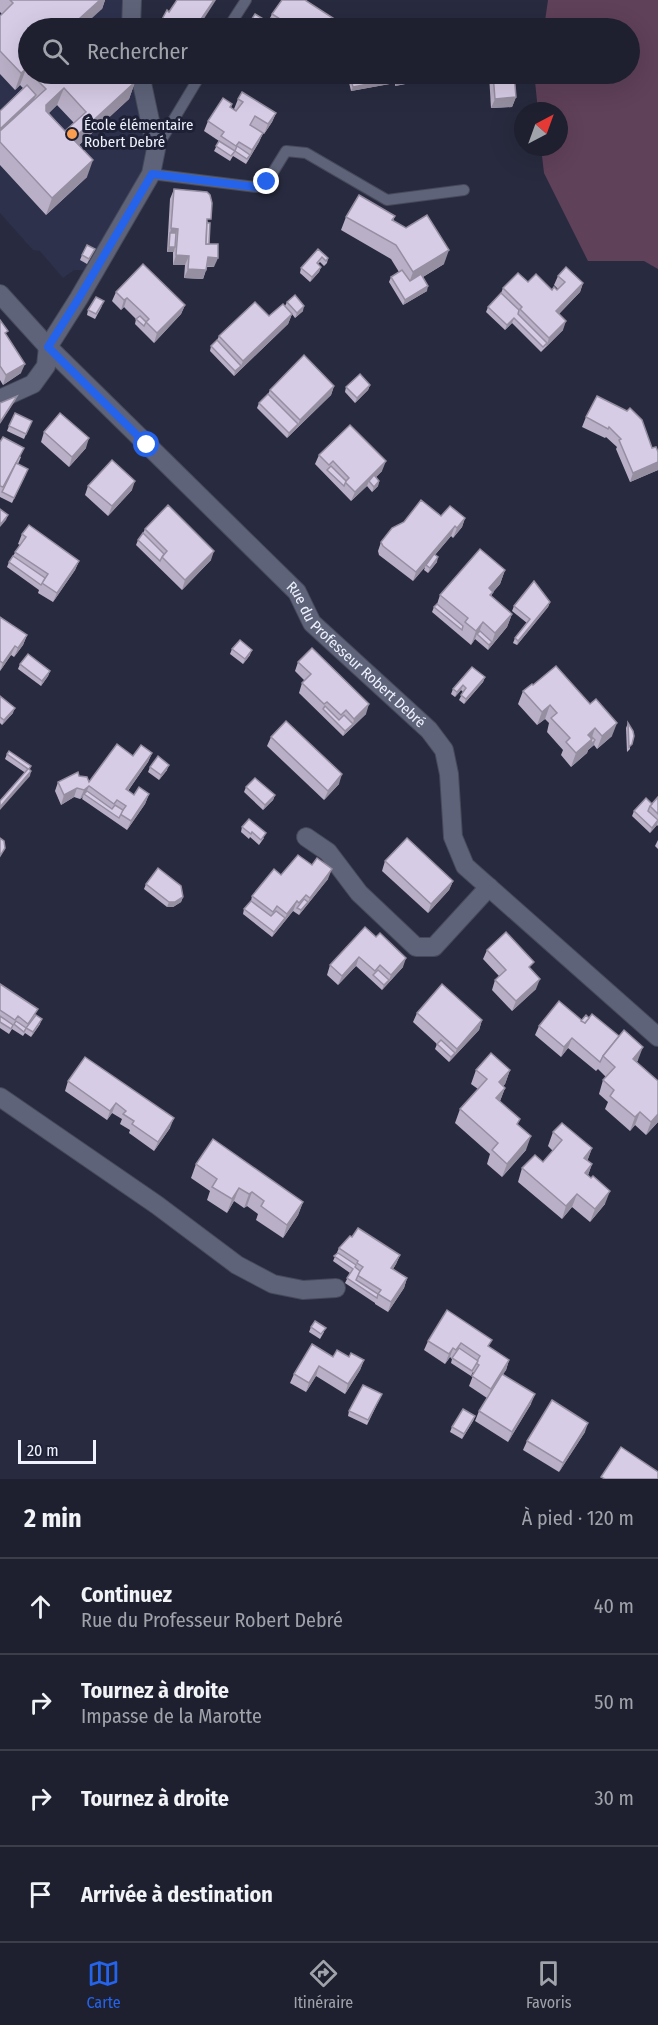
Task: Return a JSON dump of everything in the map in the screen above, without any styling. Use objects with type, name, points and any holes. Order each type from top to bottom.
[{"type":"street","points":[[131,18],[132,0]]},
{"type":"street","points":[[0,399],[33,384],[46,366],[48,347],[152,174],[156,149],[142,84]]},
{"type":"street","name":"Rue du Professeur Robert Debré","points":[[0,294],[48,347],[297,592],[312,623],[429,730],[444,750],[449,774],[453,837],[465,866],[658,1037]]},
{"type":"street","points":[[306,837],[328,852],[358,892],[416,947],[434,947],[489,887]]},
{"type":"street","points":[[0,1097],[157,1205],[237,1265],[273,1284],[303,1290],[336,1288]]},
{"type":"lane","points":[[234,18],[246,0]]},
{"type":"lane","points":[[156,149],[195,84]]},
{"type":"lane","points":[[152,174],[256,187],[267,182],[286,151],[306,153],[387,200],[464,190]]},
{"type":"shaded area","name":"École élémentaire Robert Debré","points":[[0,0],[122,0],[122,18],[18,18],[18,84],[134,84],[148,160],[146,169],[84,270],[74,270],[63,278],[40,251],[33,250],[0,213]]},
{"type":"shaded area","points":[[548,0],[658,0],[658,269],[644,261],[588,261],[544,173],[542,156],[568,156],[568,102],[537,102],[535,84],[640,84],[640,18],[545,18]]},
{"type":"building","points":[[10,0],[100,0],[80,18],[18,18],[18,70],[0,51],[0,16],[13,3]]},
{"type":"building","points":[[177,0],[214,0],[202,18],[163,18],[167,10],[169,12]]},
{"type":"building","points":[[282,0],[305,0],[333,18],[278,18],[272,14]]},
{"type":"building","points":[[41,84],[133,84],[73,139],[93,160],[52,198],[0,142],[0,131],[46,89]],"holes":[[[64,88],[86,112],[65,131],[46,111],[46,105]]]},
{"type":"building","points":[[352,84],[368,84],[353,87]]},
{"type":"building","points":[[494,84],[515,84],[516,97],[495,99]]},
{"type":"building","points":[[27,85],[36,95],[0,129],[0,111]]},
{"type":"building","points":[[242,92],[276,113],[268,124],[255,116],[250,125],[263,133],[252,150],[239,142],[236,146],[221,136],[224,132],[208,121],[223,98],[232,104],[230,107],[236,111],[243,102],[238,99]]},
{"type":"building","points":[[219,141],[235,151],[231,156],[216,146]]},
{"type":"building","points":[[237,146],[250,155],[247,159],[235,151]]},
{"type":"building","points":[[174,189],[207,192],[210,195],[211,219],[207,219],[206,244],[218,244],[218,258],[208,257],[206,270],[188,269],[189,256],[176,255],[178,229],[171,228]]},
{"type":"building","points":[[359,195],[395,216],[392,220],[406,228],[427,215],[449,250],[413,272],[396,245],[346,217]]},
{"type":"building","points":[[207,223],[210,223],[209,244],[206,244]]},
{"type":"building","points":[[170,233],[176,233],[175,247],[169,247]]},
{"type":"building","points":[[87,245],[95,249],[89,259],[82,255]]},
{"type":"building","points":[[318,249],[328,258],[326,261],[322,257],[317,263],[321,267],[312,277],[301,268]]},
{"type":"building","points":[[143,264],[185,305],[157,333],[146,322],[149,319],[127,298],[124,300],[116,292]]},
{"type":"building","points":[[566,267],[583,283],[556,311],[566,321],[549,338],[503,288],[518,273],[528,282],[536,274],[552,290],[554,287],[557,290],[565,282],[558,276]]},
{"type":"building","points":[[402,270],[410,281],[421,274],[428,286],[405,300],[391,277]]},
{"type":"building","points":[[501,293],[547,343],[543,347],[514,318],[507,325],[488,307]]},
{"type":"building","points":[[295,295],[304,306],[297,313],[287,302]]},
{"type":"building","points":[[96,297],[104,301],[96,314],[88,310]]},
{"type":"building","points":[[255,302],[269,316],[283,304],[292,314],[243,361],[219,336]]},
{"type":"building","points":[[140,316],[146,322],[144,326],[136,319]]},
{"type":"building","points":[[0,320],[8,331],[5,333],[25,364],[6,375],[0,366]]},
{"type":"building","points":[[217,340],[241,366],[235,371],[211,346]]},
{"type":"building","points":[[304,355],[334,386],[300,420],[270,390]]},
{"type":"building","points":[[360,374],[370,385],[357,398],[346,387]]},
{"type":"building","points":[[268,394],[298,424],[289,433],[259,403]]},
{"type":"building","points":[[17,396],[0,422],[0,403]]},
{"type":"building","points":[[597,396],[627,411],[630,408],[642,420],[652,448],[656,447],[658,452],[658,462],[633,473],[619,440],[621,439],[609,427],[608,429],[586,417]]},
{"type":"building","points":[[15,413],[32,421],[26,434],[9,426]]},
{"type":"building","points":[[60,413],[89,438],[72,457],[44,432]]},
{"type":"building","points":[[350,425],[386,461],[355,492],[345,482],[349,478],[333,461],[329,465],[319,455]]},
{"type":"building","points":[[3,437],[24,448],[3,487],[0,486],[0,442]]},
{"type":"building","points":[[112,460],[135,481],[112,506],[88,486]]},
{"type":"building","points":[[16,463],[28,469],[14,498],[2,492]]},
{"type":"building","points":[[331,466],[346,481],[344,486],[327,470]]},
{"type":"building","points":[[374,475],[379,481],[374,487],[369,481]]},
{"type":"building","points":[[421,500],[441,516],[450,506],[465,518],[457,528],[455,526],[416,572],[381,542],[392,528],[404,522]]},
{"type":"building","points":[[168,505],[214,551],[185,580],[162,557],[167,551],[145,529]]},
{"type":"building","points":[[0,509],[8,515],[0,525]]},
{"type":"building","points":[[29,525],[79,561],[57,593],[42,583],[48,574],[15,552],[26,537],[22,534]]},
{"type":"building","points":[[143,533],[164,554],[160,561],[138,540]]},
{"type":"building","points":[[480,549],[505,570],[489,588],[493,592],[490,595],[512,614],[495,633],[483,622],[476,631],[465,622],[468,618],[440,595]]},
{"type":"building","points":[[434,554],[438,557],[430,568],[426,565]]},
{"type":"building","points":[[13,556],[45,578],[41,585],[9,562]]},
{"type":"building","points":[[534,581],[550,602],[518,641],[515,638],[530,619],[514,606]]},
{"type":"building","points":[[437,604],[463,626],[462,630],[434,607]]},
{"type":"building","points":[[0,617],[27,635],[18,648],[15,646],[3,663],[0,661]]},
{"type":"building","points":[[480,631],[492,642],[489,645],[477,634]]},
{"type":"building","points":[[240,640],[252,650],[245,659],[232,649]]},
{"type":"building","points":[[312,648],[369,704],[354,719],[346,710],[341,715],[327,702],[324,704],[302,683],[311,674],[298,662]]},
{"type":"building","points":[[28,654],[50,671],[42,681],[20,664]]},
{"type":"building","points":[[556,666],[590,704],[596,699],[617,723],[602,736],[595,728],[588,735],[592,739],[576,753],[566,742],[570,738],[551,718],[557,713],[550,705],[542,712],[523,691]]},
{"type":"building","points":[[472,667],[485,677],[466,699],[461,695],[466,688],[463,685],[457,692],[453,689]]},
{"type":"building","points":[[0,696],[15,708],[4,720],[0,717]]},
{"type":"building","points":[[325,706],[339,720],[344,715],[353,724],[345,731],[323,709]]},
{"type":"building","points":[[286,721],[342,774],[328,791],[271,737]]},
{"type":"building","points":[[628,723],[634,736],[629,747]]},
{"type":"building","points":[[117,744],[133,756],[141,745],[152,753],[126,789],[134,795],[139,787],[149,794],[131,821],[120,814],[126,806],[117,800],[114,804],[89,786],[84,790],[77,788],[64,795],[58,782],[78,772],[79,776],[87,777],[89,782]]},
{"type":"building","points":[[9,751],[31,766],[29,769],[31,771],[0,807],[0,801],[28,769],[7,754]]},
{"type":"building","points":[[158,756],[169,765],[161,775],[150,767]]},
{"type":"building","points":[[255,778],[275,795],[265,805],[246,787]]},
{"type":"building","points":[[87,791],[112,809],[115,805],[123,810],[119,818],[84,794]]},
{"type":"building","points":[[658,797],[658,814],[650,806]]},
{"type":"building","points":[[646,798],[652,804],[648,811],[658,820],[652,828],[634,811]]},
{"type":"building","points":[[249,819],[266,833],[261,840],[242,827]]},
{"type":"building","points":[[0,838],[4,841],[5,848],[0,856]]},
{"type":"building","points":[[407,838],[453,881],[431,904],[385,861]]},
{"type":"building","points":[[298,855],[312,865],[317,858],[332,869],[310,898],[306,895],[299,903],[297,901],[287,914],[277,906],[273,912],[252,896],[274,869],[281,875]]},
{"type":"building","points":[[158,868],[181,886],[183,897],[175,902],[169,902],[146,884]]},
{"type":"building","points":[[304,899],[308,902],[301,910],[297,908]]},
{"type":"building","points":[[251,901],[271,916],[276,911],[285,918],[274,932],[244,909]]},
{"type":"building","points":[[365,927],[376,937],[380,933],[406,958],[391,975],[380,965],[375,971],[359,957],[342,976],[330,965]]},
{"type":"building","points":[[506,932],[534,962],[529,967],[540,979],[516,1001],[495,980],[506,970],[487,950]]},
{"type":"building","points":[[378,970],[389,980],[384,985],[373,975]]},
{"type":"building","points":[[0,984],[38,1009],[28,1024],[18,1016],[15,1020],[0,1010]]},
{"type":"building","points":[[442,984],[482,1020],[457,1049],[417,1013]]},
{"type":"building","points":[[559,1001],[585,1023],[592,1014],[619,1036],[600,1062],[572,1038],[564,1047],[539,1026]]},
{"type":"building","points":[[36,1015],[42,1019],[33,1032],[26,1028]]},
{"type":"building","points":[[586,1015],[589,1018],[585,1023],[581,1021]]},
{"type":"building","points":[[0,1016],[13,1025],[11,1029],[0,1022]]},
{"type":"building","points":[[16,1021],[26,1028],[24,1032],[14,1024]]},
{"type":"building","points":[[624,1030],[643,1047],[633,1059],[658,1081],[658,1114],[651,1122],[640,1112],[635,1117],[610,1096],[614,1090],[603,1080],[615,1067],[603,1056]]},
{"type":"building","points":[[441,1040],[455,1053],[451,1057],[437,1044]]},
{"type":"building","points":[[491,1053],[510,1070],[499,1082],[505,1088],[496,1098],[520,1119],[517,1124],[531,1136],[507,1164],[492,1150],[498,1143],[460,1109],[487,1079],[476,1070]]},
{"type":"building","points":[[85,1057],[174,1118],[158,1142],[132,1124],[134,1121],[123,1114],[126,1111],[116,1103],[110,1111],[68,1081]]},
{"type":"building","points":[[562,1123],[592,1148],[584,1158],[592,1164],[585,1173],[591,1178],[593,1176],[610,1191],[595,1209],[577,1194],[566,1206],[522,1168],[535,1155],[543,1162],[562,1140],[553,1132]]},
{"type":"building","points":[[213,1139],[303,1202],[287,1225],[261,1206],[264,1201],[252,1192],[249,1194],[239,1188],[232,1199],[212,1187],[217,1179],[196,1164]]},
{"type":"building","points":[[358,1228],[400,1255],[391,1268],[407,1278],[391,1302],[378,1294],[381,1290],[357,1275],[363,1267],[339,1248],[350,1236],[352,1237]]},
{"type":"building","points":[[338,1253],[356,1265],[355,1267],[360,1271],[356,1280],[378,1294],[377,1298],[347,1278],[353,1269],[334,1256]]},
{"type":"building","points":[[447,1310],[492,1340],[488,1346],[509,1360],[491,1389],[472,1376],[479,1365],[476,1363],[480,1356],[461,1343],[449,1354],[428,1341]]},
{"type":"building","points":[[315,1321],[326,1328],[321,1334],[311,1327]]},
{"type":"building","points":[[312,1344],[333,1357],[337,1350],[349,1357],[351,1353],[364,1360],[348,1384],[319,1366],[309,1383],[294,1374]]},
{"type":"building","points":[[459,1348],[478,1361],[472,1371],[452,1358]]},
{"type":"building","points":[[502,1374],[535,1394],[512,1432],[479,1411]]},
{"type":"building","points":[[363,1385],[382,1394],[368,1420],[349,1411]]},
{"type":"building","points":[[552,1400],[588,1423],[563,1463],[527,1441]]},
{"type":"building","points":[[463,1409],[475,1416],[464,1434],[452,1427]]},
{"type":"building","points":[[621,1447],[658,1472],[658,1479],[605,1479],[601,1477]]},
{"type":"place","name":"École élémentaire Robert Debré","points":[[72,134]]},
{"type":"route","points":[[147,445],[48,347],[152,174],[256,187],[267,182]]}]
